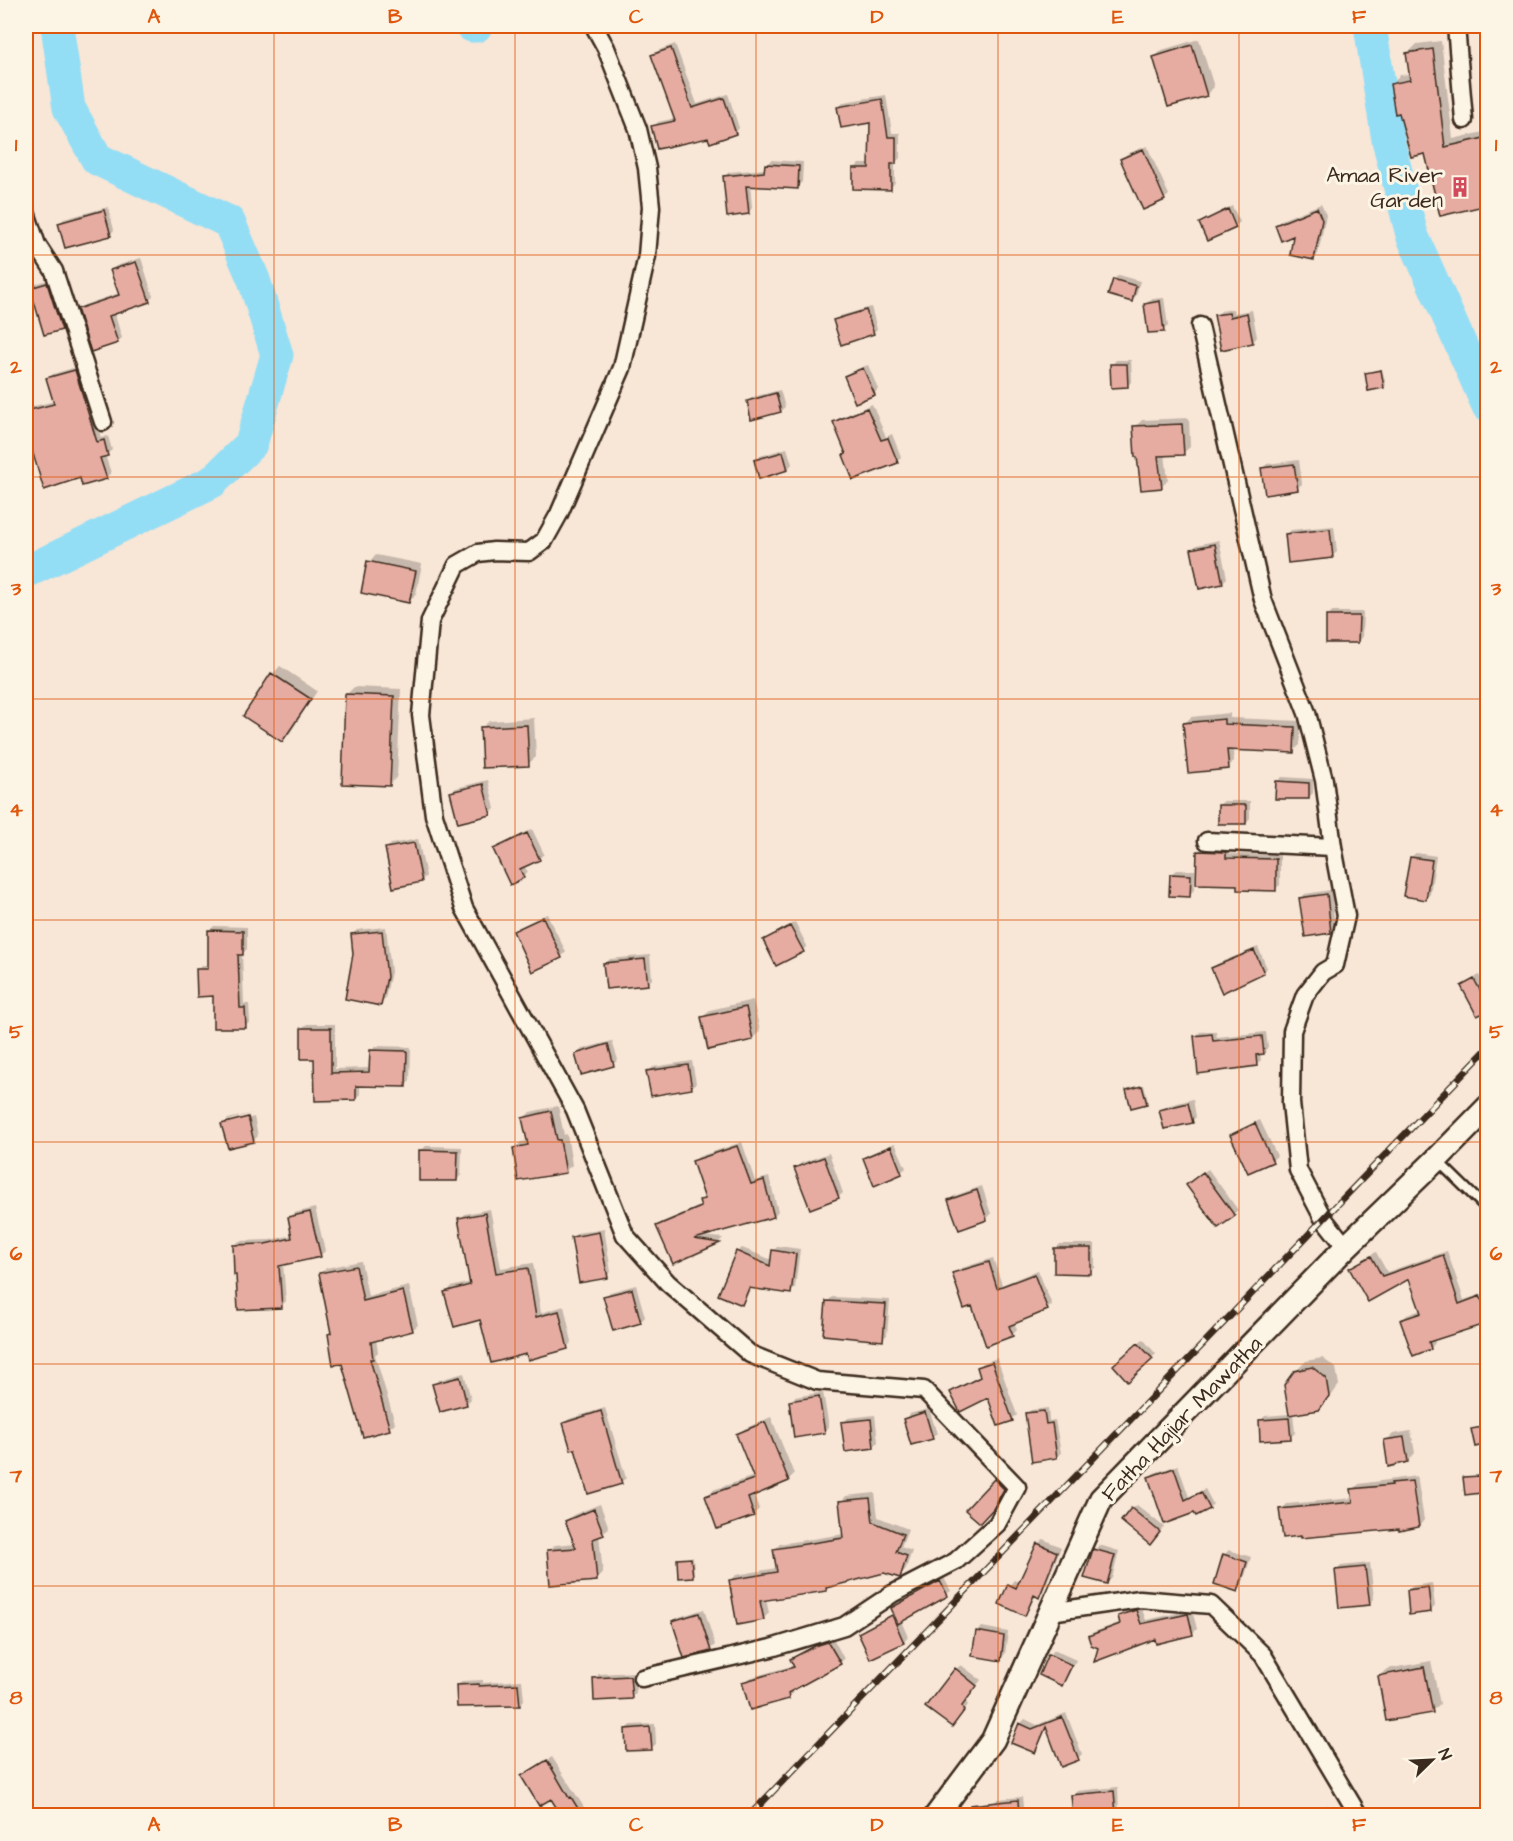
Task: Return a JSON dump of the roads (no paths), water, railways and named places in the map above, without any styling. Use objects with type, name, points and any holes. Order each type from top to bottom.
[{"type":"street","points":[[594,26],[606,48],[638,129],[647,168],[651,207],[647,256],[622,368],[559,514],[544,541],[529,552],[478,552],[457,565],[430,621],[422,716],[434,815],[465,908],[575,1110],[625,1235],[668,1283],[750,1354],[817,1381],[924,1390],[1017,1487],[997,1524],[956,1561],[892,1594],[844,1626],[771,1647],[642,1678]]},
{"type":"street","points":[[1456,26],[1464,120]]},
{"type":"street","points":[[26,212],[37,245],[54,271],[103,422]]},
{"type":"street","points":[[1200,326],[1263,600],[1307,713],[1324,780],[1333,847],[1346,916],[1335,965],[1323,972],[1305,995],[1292,1031],[1291,1103],[1298,1170],[1323,1218],[1346,1247]]},
{"type":"street","points":[[1208,841],[1333,847]]},
{"type":"street","name":"Fatha Hajiar Mawatha","points":[[936,1815],[993,1740],[1101,1499],[1346,1247],[1437,1160],[1488,1107]]},
{"type":"street","points":[[1050,1612],[1140,1599],[1211,1605],[1263,1655],[1359,1815]]},
{"type":"lane","points":[[1437,1160],[1488,1210]]},
{"type":"waterway","points":[[26,572],[212,482],[251,444],[277,355],[254,280],[229,222],[97,159],[69,108],[57,26]]},
{"type":"waterway","points":[[1370,26],[1388,140],[1412,235],[1488,406]]},
{"type":"railway","points":[[749,1816],[1488,1048]]},
{"type":"place","name":"Amaa River Garden","points":[[1460,187]]}]
